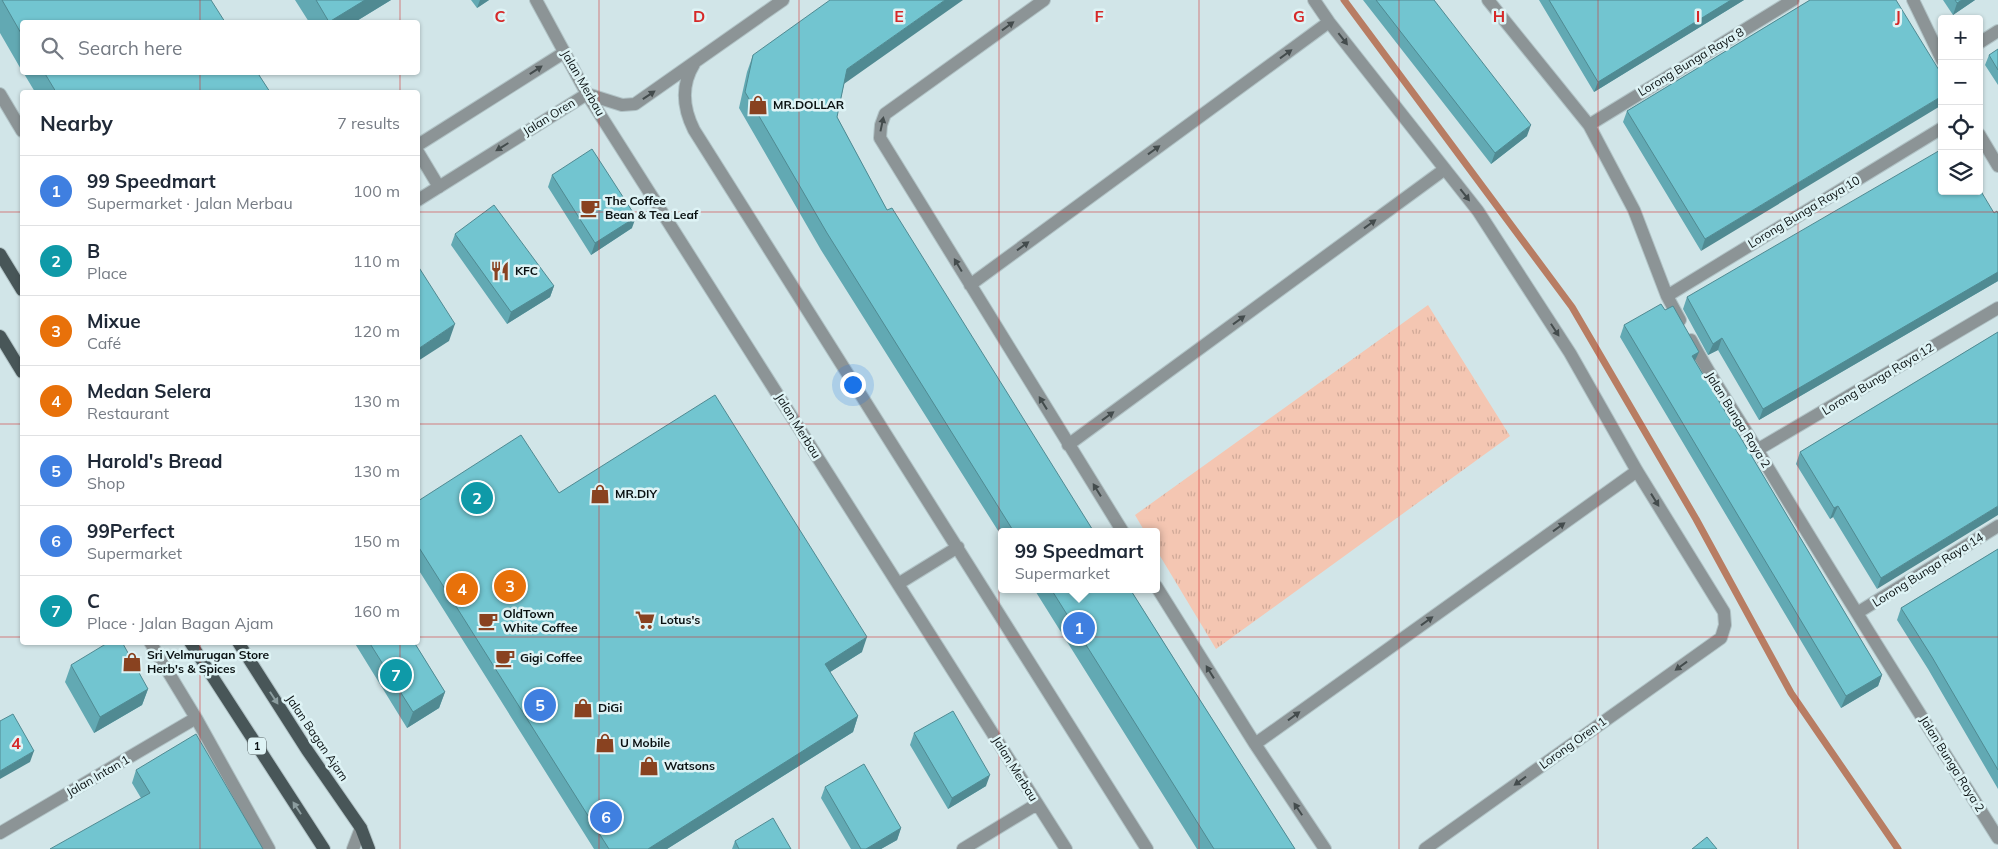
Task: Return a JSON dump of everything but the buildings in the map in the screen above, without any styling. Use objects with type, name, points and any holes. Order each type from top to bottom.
[{"type":"main road","points":[[0,254],[20,287]]},
{"type":"main road","points":[[0,336],[20,369]]},
{"type":"main road","name":"1","points":[[192,645],[324,849]]},
{"type":"main road","name":"Jalan Bagan Ajam","points":[[240,645],[307,750],[361,828],[370,849]]},
{"type":"street","name":"Jalan Merbau","points":[[536,0],[587,94],[1066,849]]},
{"type":"street","name":"Jalan Oren","points":[[420,199],[587,94],[622,105],[635,104],[783,0]]},
{"type":"street","points":[[1044,0],[885,114],[881,125],[880,138],[1120,528]]},
{"type":"street","points":[[1255,744],[1637,471],[1570,352],[1478,211],[1329,22],[1314,0]]},
{"type":"street","name":"Lorong Bunga Raya 8","points":[[1589,125],[1793,0]]},
{"type":"street","points":[[1913,0],[1938,52]]},
{"type":"street","name":"Jalan Bunga Raya 2","points":[[1490,1],[1589,125],[1634,210],[1667,296],[1711,377],[1998,838]]},
{"type":"street","points":[[970,285],[1329,22]]},
{"type":"street","points":[[1983,40],[1998,31]]},
{"type":"street","points":[[420,144],[565,52]]},
{"type":"street","points":[[694,64],[687,76],[685,89],[687,113],[694,130],[1147,849]]},
{"type":"street","points":[[0,94],[20,128]]},
{"type":"street","name":"Lorong Bunga Raya 10","points":[[1667,296],[1938,130]]},
{"type":"street","points":[[1983,141],[1998,166]]},
{"type":"street","points":[[420,155],[439,187]]},
{"type":"street","points":[[1068,445],[1445,169]]},
{"type":"street","name":"Lorong Bunga Raya 12","points":[[1757,450],[1998,308]]},
{"type":"street","name":"Lorong Oren 1","points":[[1425,849],[1720,638],[1725,625],[1724,612],[1637,471]]},
{"type":"street","name":"Lorong Bunga Raya 14","points":[[1857,614],[1998,527]]},
{"type":"street","points":[[898,584],[958,547]]},
{"type":"street","points":[[1160,592],[1255,744],[1326,849]]},
{"type":"street","points":[[152,645],[196,718],[268,849]]},
{"type":"street","name":"Jalan Intan 1","points":[[0,833],[196,718]]},
{"type":"street","points":[[963,849],[1037,804]]},
{"type":"street","points":[[352,849],[361,828]]},
{"type":"green space","points":[[1428,305],[1510,436],[1216,649],[1160,556],[1160,528],[1143,528],[1135,515]]},
{"type":"waterway","points":[[1344,0],[1572,307],[1696,519],[1791,693],[1898,849]]},
{"type":"place","name":"MR.DOLLAR","points":[[758,105]]},
{"type":"place","name":"The Coffee Bean & Tea Leaf","points":[[590,208]]},
{"type":"place","name":"KFC","points":[[500,271]]},
{"type":"place","name":"MR.DIY","points":[[600,494]]},
{"type":"place","name":"B","points":[[477,498]]},
{"type":"place","name":"Mixue","points":[[510,586]]},
{"type":"place","name":"Medan Selera","points":[[462,589]]},
{"type":"place","name":"Lotus's","points":[[645,620]]},
{"type":"place","name":"OldTown White Coffee","points":[[488,621]]},
{"type":"place","name":"99 Speedmart","points":[[1079,628]]},
{"type":"place","name":"Gigi Coffee","points":[[505,658]]},
{"type":"place","name":"Sri Velmurugan Store Herb's & Spices","points":[[132,662]]},
{"type":"place","name":"C","points":[[396,675]]},
{"type":"place","name":"Harold's Bread","points":[[540,705]]},
{"type":"place","name":"DiGi","points":[[583,708]]},
{"type":"place","name":"U Mobile","points":[[605,743]]},
{"type":"place","name":"Watsons","points":[[649,766]]},
{"type":"place","name":"99Perfect","points":[[606,817]]}]
